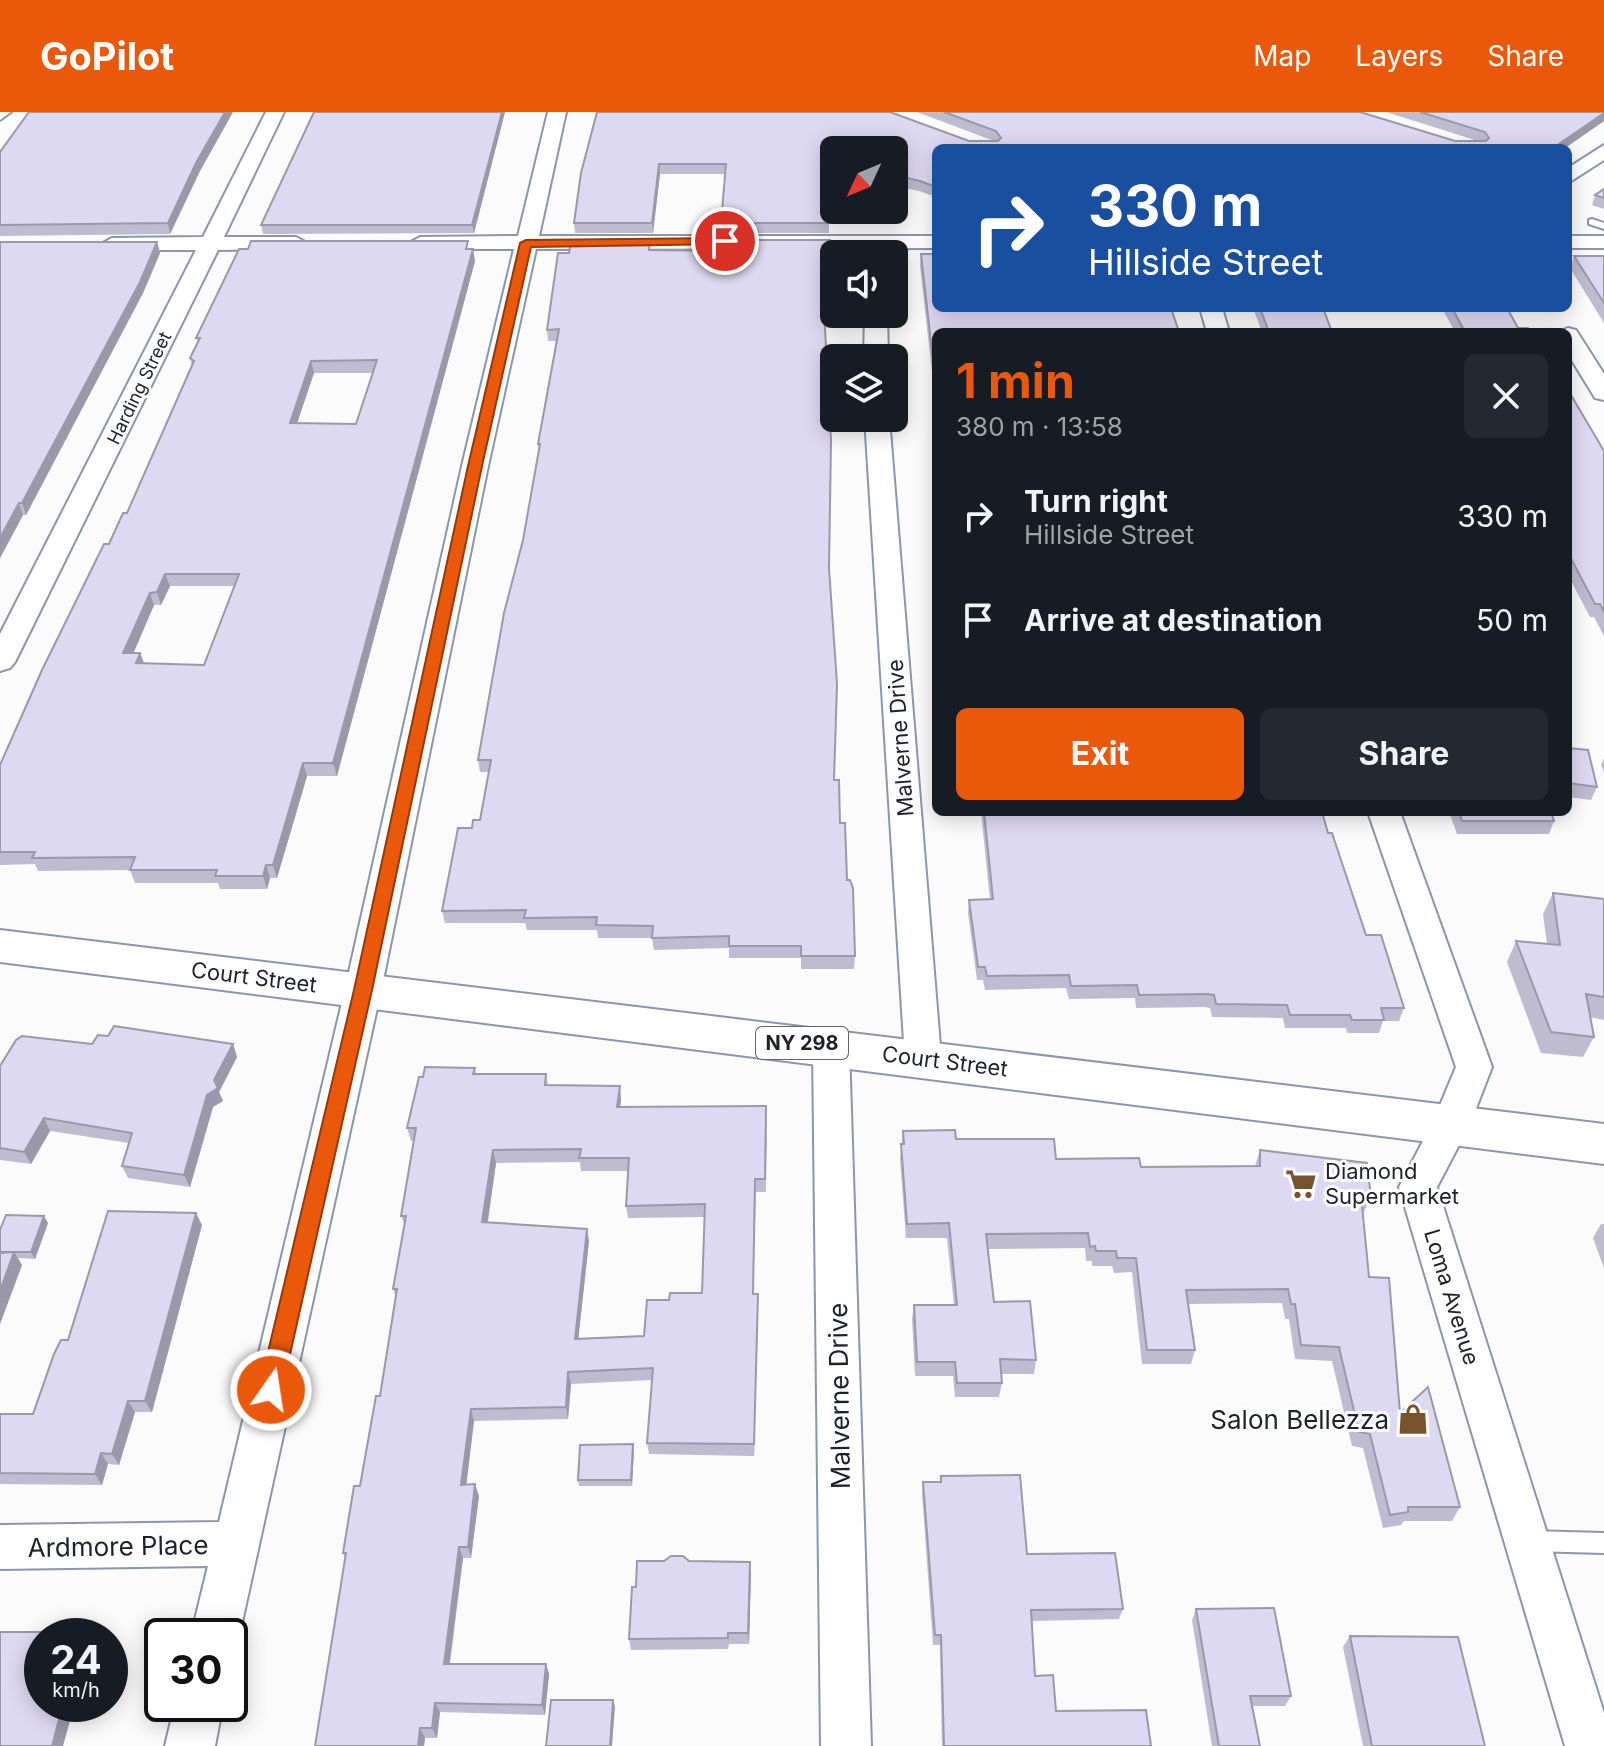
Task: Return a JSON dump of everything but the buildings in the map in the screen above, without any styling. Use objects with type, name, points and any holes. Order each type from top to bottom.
[{"type":"main road","name":"Court Street","points":[[0,946],[1604,1144]]},
{"type":"street","name":"Harding Street","points":[[0,662],[85,498],[275,112]]},
{"type":"street","points":[[219,1618],[363,990],[471,481],[557,112]]},
{"type":"street","points":[[1572,174],[1604,151]]},
{"type":"street","points":[[908,245],[932,242]]},
{"type":"street","points":[[1572,242],[1604,242]]},
{"type":"street","points":[[90,244],[317,243]]},
{"type":"street","points":[[394,243],[820,247]]},
{"type":"street","points":[[1572,342],[1604,393]]},
{"type":"street","name":"Malverne Drive","points":[[878,432],[923,1058]]},
{"type":"street","name":"Loma Avenue","points":[[1385,816],[1474,1067],[1451,1124],[1418,1187],[1590,1746]]},
{"type":"street","name":"Malverne Drive","points":[[831,1047],[846,1746]]},
{"type":"street","name":"Ardmore Place","points":[[0,1547],[235,1544]]},
{"type":"street","points":[[190,1746],[195,1722]]},
{"type":"lane","points":[[1592,222],[1604,226]]},
{"type":"lane","points":[[1527,1541],[1604,1543]]},
{"type":"place","name":"Diamond Supermarket","points":[[1301,1184]]},
{"type":"place","name":"Salon Bellezza","points":[[1413,1419]]},
{"type":"route","points":[[271,1390],[363,990],[526,243],[725,241]]}]
